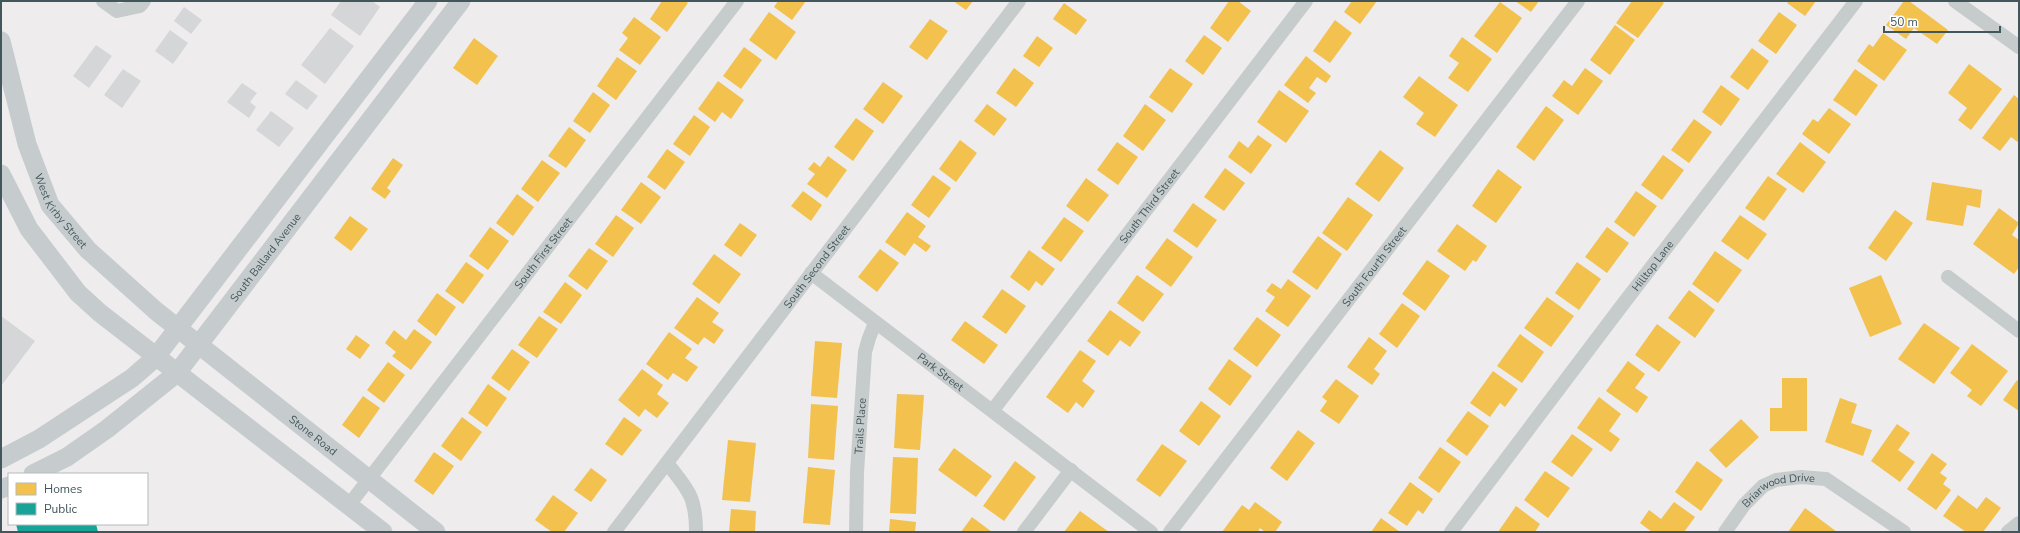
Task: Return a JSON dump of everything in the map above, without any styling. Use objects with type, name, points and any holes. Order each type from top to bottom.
[{"type":"main road","name":"South Ballard Avenue","points":[[35,473],[67,457],[107,429],[177,373],[189,337],[428,1]]},
{"type":"main road","name":"South Ballard Avenue","points":[[1,459],[39,439],[132,378],[155,358],[189,337],[461,1]]},
{"type":"main road","name":"West Kirby Street","points":[[1,41],[27,144],[50,205],[88,250],[156,311],[189,337]]},
{"type":"main road","points":[[1,174],[30,229],[78,293],[155,358],[177,373],[383,532]]},
{"type":"main road","name":"Stone Road","points":[[189,337],[436,532]]},
{"type":"street","points":[[103,1],[116,11],[140,6],[144,1]]},
{"type":"street","name":"South First Street","points":[[349,505],[737,1]]},
{"type":"street","name":"South Second Street","points":[[614,532],[1019,1]]},
{"type":"street","name":"South Third Street","points":[[993,410],[1306,1]]},
{"type":"street","name":"South Fourth Street","points":[[1170,532],[1578,1]]},
{"type":"street","name":"Hilltop Lane","points":[[1452,532],[1625,302],[1856,1]]},
{"type":"street","points":[[1955,1],[2019,47]]},
{"type":"street","name":"Park Street","points":[[811,274],[993,410],[1151,532]]},
{"type":"street","points":[[1948,277],[2019,331]]},
{"type":"street","name":"Trails Place","points":[[856,532],[857,472],[865,352],[875,323]]},
{"type":"street","points":[[667,463],[691,494],[696,515],[696,532]]},
{"type":"street","points":[[1024,532],[1070,470]]},
{"type":"street","name":"Briarwood Drive","points":[[1725,532],[1744,505],[1763,486],[1776,480],[1801,477],[1826,479],[1904,532]]},
{"type":"street","points":[[2008,532],[2019,523]]},
{"type":"building: Homes","points":[[662,1],[685,1],[688,3],[667,32],[650,19]]},
{"type":"building: Homes","points":[[778,1],[806,1],[792,20],[774,7]]},
{"type":"building: Homes","points":[[953,1],[973,1],[966,10]]},
{"type":"building: Homes","points":[[1229,1],[1238,1],[1251,11],[1228,42],[1210,28]]},
{"type":"building: Homes","points":[[1352,1],[1377,1],[1360,24],[1344,12]]},
{"type":"building: Homes","points":[[1515,1],[1539,1],[1531,12]]},
{"type":"building: Homes","points":[[1632,1],[1661,1],[1664,3],[1638,38],[1616,23]]},
{"type":"building: Homes","points":[[1789,1],[1816,1],[1805,16],[1787,3]]},
{"type":"building: Homes","points":[[1904,1],[1909,1],[1948,30],[1937,44],[1914,28],[1906,39],[1886,25]]},
{"type":"building: Homes","points":[[1500,2],[1522,18],[1497,53],[1474,36]]},
{"type":"building: Homes","points":[[1064,3],[1087,20],[1076,35],[1053,19]]},
{"type":"building: Homes","points":[[769,12],[796,32],[776,60],[749,40]]},
{"type":"building: Homes","points":[[1779,12],[1797,25],[1776,54],[1758,41]]},
{"type":"building: Homes","points":[[634,17],[661,37],[640,65],[619,50],[628,38],[622,33]]},
{"type":"building: Homes","points":[[930,19],[948,31],[927,60],[909,47]]},
{"type":"building: Homes","points":[[1335,20],[1352,33],[1330,63],[1313,51]]},
{"type":"building: Homes","points":[[1615,25],[1635,40],[1610,75],[1590,60]]},
{"type":"building: Homes","points":[[1883,33],[1907,50],[1884,81],[1857,61],[1869,44],[1873,47]]},
{"type":"building: Homes","points":[[1204,35],[1222,48],[1203,75],[1185,61]]},
{"type":"building: Homes","points":[[1037,36],[1053,48],[1039,67],[1023,56]]},
{"type":"building: Homes","points":[[1462,37],[1492,59],[1468,92],[1448,78],[1459,63],[1449,56]]},
{"type":"building: Homes","points":[[474,38],[498,56],[477,85],[453,68]]},
{"type":"building: Homes","points":[[744,47],[762,60],[741,89],[723,76]]},
{"type":"building: Homes","points":[[1752,48],[1769,61],[1748,90],[1730,77]]},
{"type":"building: Homes","points":[[1306,56],[1331,76],[1326,83],[1317,77],[1309,88],[1316,93],[1308,103],[1284,85]]},
{"type":"building: Homes","points":[[617,57],[637,71],[616,100],[597,86]]},
{"type":"building: Homes","points":[[1969,64],[2002,89],[1971,130],[1958,120],[1967,108],[1948,93]]},
{"type":"building: Homes","points":[[1014,68],[1034,83],[1016,107],[996,93]]},
{"type":"building: Homes","points":[[1170,68],[1193,84],[1172,113],[1149,97]]},
{"type":"building: Homes","points":[[1585,68],[1603,81],[1578,115],[1552,96],[1564,80],[1572,86]]},
{"type":"building: Homes","points":[[1855,69],[1878,85],[1856,116],[1833,100]]},
{"type":"building: Homes","points":[[1419,76],[1458,105],[1435,137],[1416,124],[1424,113],[1403,97]]},
{"type":"building: Homes","points":[[718,81],[744,100],[731,119],[722,112],[715,122],[698,109]]},
{"type":"building: Homes","points":[[883,82],[903,96],[883,124],[863,109]]},
{"type":"building: Homes","points":[[1721,85],[1740,99],[1721,126],[1702,112]]},
{"type":"building: Homes","points":[[1279,90],[1309,111],[1286,143],[1257,122]]},
{"type":"building: Homes","points":[[593,92],[610,105],[590,133],[573,121]]},
{"type":"building: Homes","points":[[2014,95],[2019,99],[2019,143],[2011,137],[2000,151],[1982,138]]},
{"type":"building: Homes","points":[[987,104],[1007,119],[994,136],[974,121]]},
{"type":"building: Homes","points":[[1145,104],[1166,120],[1143,151],[1123,136]]},
{"type":"building: Homes","points":[[1546,106],[1564,120],[1534,161],[1516,147]]},
{"type":"building: Homes","points":[[1829,108],[1851,124],[1829,154],[1802,134],[1813,119],[1818,122]]},
{"type":"building: Homes","points":[[694,115],[710,127],[690,156],[673,144]]},
{"type":"building: Homes","points":[[856,118],[874,131],[853,161],[834,147]]},
{"type":"building: Homes","points":[[1694,119],[1712,132],[1689,163],[1671,150]]},
{"type":"building: Homes","points":[[569,127],[586,140],[566,168],[548,156]]},
{"type":"building: Homes","points":[[1258,135],[1272,145],[1251,174],[1228,157],[1239,141],[1248,148]]},
{"type":"building: Homes","points":[[960,140],[977,153],[956,182],[939,169]]},
{"type":"building: Homes","points":[[1117,142],[1138,157],[1118,185],[1097,170]]},
{"type":"building: Homes","points":[[1800,142],[1826,162],[1803,193],[1776,174]]},
{"type":"building: Homes","points":[[667,149],[685,162],[665,190],[647,177]]},
{"type":"building: Homes","points":[[1380,150],[1404,168],[1379,202],[1355,184]]},
{"type":"building: Homes","points":[[1663,155],[1684,170],[1662,200],[1641,185]]},
{"type":"building: Homes","points":[[828,156],[847,170],[827,198],[807,184],[815,174],[808,169],[814,162],[820,167]]},
{"type":"building: Homes","points":[[393,158],[403,165],[387,188],[391,191],[385,199],[371,189]]},
{"type":"building: Homes","points":[[542,160],[560,173],[538,202],[521,189]]},
{"type":"building: Homes","points":[[1225,168],[1245,183],[1224,211],[1204,197]]},
{"type":"building: Homes","points":[[1498,169],[1522,187],[1496,223],[1472,206]]},
{"type":"building: Homes","points":[[933,175],[951,188],[929,218],[911,205]]},
{"type":"building: Homes","points":[[1768,176],[1787,189],[1764,221],[1745,208]]},
{"type":"building: Homes","points":[[1086,178],[1109,195],[1088,222],[1066,206]]},
{"type":"building: Homes","points":[[641,182],[661,197],[641,224],[621,210]]},
{"type":"building: Homes","points":[[1932,182],[1982,190],[1980,208],[1967,205],[1963,226],[1926,220]]},
{"type":"building: Homes","points":[[803,191],[822,205],[811,221],[791,206]]},
{"type":"building: Homes","points":[[1636,191],[1657,206],[1634,237],[1614,222]]},
{"type":"building: Homes","points":[[517,194],[534,207],[513,236],[496,223]]},
{"type":"building: Homes","points":[[1348,197],[1373,215],[1347,251],[1322,233]]},
{"type":"building: Homes","points":[[1193,203],[1217,220],[1197,248],[1173,231]]},
{"type":"building: Homes","points":[[1999,208],[2019,223],[2012,235],[2019,240],[2019,267],[2014,274],[1973,244]]},
{"type":"building: Homes","points":[[1895,210],[1913,223],[1886,261],[1868,248]]},
{"type":"building: Homes","points":[[907,212],[926,226],[918,237],[931,246],[926,252],[914,243],[905,256],[885,242]]},
{"type":"building: Homes","points":[[616,215],[634,228],[613,257],[595,244]]},
{"type":"building: Homes","points":[[1740,215],[1767,234],[1748,260],[1721,241]]},
{"type":"building: Homes","points":[[350,216],[368,229],[351,251],[334,238]]},
{"type":"building: Homes","points":[[1064,217],[1084,231],[1061,262],[1041,248]]},
{"type":"building: Homes","points":[[740,223],[757,235],[741,257],[724,245]]},
{"type":"building: Homes","points":[[1457,224],[1487,246],[1476,262],[1473,260],[1465,271],[1437,251]]},
{"type":"building: Homes","points":[[490,227],[509,241],[488,270],[469,256]]},
{"type":"building: Homes","points":[[1607,227],[1629,243],[1607,273],[1585,257]]},
{"type":"building: Homes","points":[[1318,236],[1342,254],[1317,290],[1292,272]]},
{"type":"building: Homes","points":[[1167,238],[1193,257],[1171,287],[1145,268]]},
{"type":"building: Homes","points":[[589,248],[608,261],[587,290],[568,276]]},
{"type":"building: Homes","points":[[880,249],[899,263],[877,292],[858,277]]},
{"type":"building: Homes","points":[[1029,250],[1055,269],[1042,286],[1036,281],[1029,291],[1010,277]]},
{"type":"building: Homes","points":[[1715,251],[1742,270],[1718,303],[1692,284]]},
{"type":"building: Homes","points":[[714,254],[741,274],[719,304],[692,284]]},
{"type":"building: Homes","points":[[1427,260],[1450,276],[1425,311],[1402,294]]},
{"type":"building: Homes","points":[[466,262],[484,275],[463,304],[445,291]]},
{"type":"building: Homes","points":[[1577,262],[1601,279],[1579,310],[1555,293]]},
{"type":"building: Homes","points":[[1137,275],[1164,294],[1143,322],[1117,303]]},
{"type":"building: Homes","points":[[1881,275],[1902,324],[1870,337],[1849,288]]},
{"type":"building: Homes","points":[[1288,279],[1311,296],[1288,327],[1265,311],[1275,297],[1266,291],[1272,283],[1281,289]]},
{"type":"building: Homes","points":[[565,282],[582,295],[561,324],[543,312]]},
{"type":"building: Homes","points":[[1002,289],[1026,306],[1006,334],[982,317]]},
{"type":"building: Homes","points":[[1689,290],[1715,310],[1695,338],[1668,318]]},
{"type":"building: Homes","points":[[437,293],[456,307],[436,336],[417,321]]},
{"type":"building: Homes","points":[[697,297],[719,313],[712,322],[724,330],[714,344],[704,337],[698,345],[674,328]]},
{"type":"building: Homes","points":[[1547,297],[1574,316],[1551,347],[1524,328]]},
{"type":"building: Homes","points":[[1402,303],[1420,316],[1397,348],[1379,334]]},
{"type":"building: Homes","points":[[1110,310],[1141,332],[1130,347],[1120,340],[1108,356],[1087,341]]},
{"type":"building: Homes","points":[[539,316],[558,329],[537,358],[518,345]]},
{"type":"building: Homes","points":[[1257,317],[1281,335],[1257,367],[1233,349]]},
{"type":"building: Homes","points":[[965,321],[998,345],[984,364],[951,340]]},
{"type":"building: Homes","points":[[1924,323],[1960,348],[1934,384],[1898,359]]},
{"type":"building: Homes","points":[[1657,324],[1681,342],[1659,372],[1635,355]]},
{"type":"building: Homes","points":[[414,329],[432,342],[411,370],[392,356],[396,352],[385,343],[394,330],[406,340]]},
{"type":"building: Homes","points":[[669,332],[692,349],[685,358],[698,367],[687,382],[673,373],[668,380],[646,364]]},
{"type":"building: Homes","points":[[1520,334],[1544,352],[1522,383],[1497,366]]},
{"type":"building: Homes","points":[[356,335],[370,345],[360,359],[346,349]]},
{"type":"building: Homes","points":[[1369,337],[1387,351],[1374,369],[1380,374],[1372,385],[1347,367]]},
{"type":"building: Homes","points":[[815,341],[842,343],[837,398],[811,396]]},
{"type":"building: Homes","points":[[1972,344],[2008,371],[1981,406],[1967,396],[1972,390],[1950,373]]},
{"type":"building: Homes","points":[[512,349],[530,362],[509,391],[491,378]]},
{"type":"building: Homes","points":[[1080,350],[1096,361],[1082,381],[1095,391],[1083,408],[1076,402],[1068,413],[1046,397]]},
{"type":"building: Homes","points":[[1229,359],[1252,376],[1230,406],[1208,389]]},
{"type":"building: Homes","points":[[1628,361],[1645,374],[1635,388],[1648,397],[1637,413],[1606,391]]},
{"type":"building: Homes","points":[[388,362],[405,375],[384,403],[367,390]]},
{"type":"building: Homes","points":[[642,369],[663,385],[657,394],[669,403],[657,418],[645,409],[639,417],[618,400]]},
{"type":"building: Homes","points":[[1493,371],[1518,389],[1505,407],[1500,403],[1490,417],[1470,403]]},
{"type":"building: Homes","points":[[1782,378],[1807,378],[1807,431],[1770,431],[1770,408],[1782,408]]},
{"type":"building: Homes","points":[[1336,379],[1359,396],[1339,424],[1320,411],[1327,401],[1322,397]]},
{"type":"building: Homes","points":[[2017,380],[2019,382],[2019,411],[2003,400]]},
{"type":"building: Homes","points":[[488,384],[507,398],[487,427],[468,413]]},
{"type":"building: Homes","points":[[897,394],[924,395],[920,450],[894,448]]},
{"type":"building: Homes","points":[[363,396],[380,408],[359,438],[342,425]]},
{"type":"building: Homes","points":[[1599,397],[1621,414],[1609,431],[1620,439],[1611,452],[1577,428]]},
{"type":"building: Homes","points":[[1840,398],[1857,404],[1851,423],[1872,430],[1863,456],[1825,442]]},
{"type":"building: Homes","points":[[1201,401],[1221,416],[1199,446],[1179,431]]},
{"type":"building: Homes","points":[[811,404],[838,406],[834,460],[808,458]]},
{"type":"building: Homes","points":[[1468,411],[1489,426],[1467,456],[1446,441]]},
{"type":"building: Homes","points":[[462,417],[482,432],[461,461],[441,446]]},
{"type":"building: Homes","points":[[624,417],[642,430],[622,456],[605,444]]},
{"type":"building: Homes","points":[[1741,419],[1759,437],[1726,468],[1709,450]]},
{"type":"building: Homes","points":[[1897,424],[1910,433],[1898,450],[1915,462],[1900,482],[1871,461]]},
{"type":"building: Homes","points":[[1298,430],[1315,443],[1287,481],[1270,468]]},
{"type":"building: Homes","points":[[1572,434],[1593,449],[1572,477],[1551,462]]},
{"type":"building: Homes","points":[[728,440],[756,443],[750,502],[722,500]]},
{"type":"building: Homes","points":[[1162,444],[1187,461],[1160,497],[1136,480]]},
{"type":"building: Homes","points":[[1440,447],[1461,462],[1439,493],[1418,478]]},
{"type":"building: Homes","points":[[954,448],[992,476],[976,497],[938,470]]},
{"type":"building: Homes","points":[[434,452],[454,466],[433,495],[414,481]]},
{"type":"building: Homes","points":[[1932,453],[1947,464],[1940,473],[1947,478],[1943,484],[1951,490],[1936,510],[1907,489]]},
{"type":"building: Homes","points":[[893,457],[918,458],[916,514],[890,513]]},
{"type":"building: Homes","points":[[1015,461],[1036,477],[1004,521],[983,506]]},
{"type":"building: Homes","points":[[1697,461],[1723,480],[1701,511],[1675,492]]},
{"type":"building: Homes","points":[[808,467],[835,470],[830,525],[803,523]]},
{"type":"building: Homes","points":[[591,468],[607,480],[591,502],[574,490]]},
{"type":"building: Homes","points":[[1545,471],[1570,488],[1548,518],[1524,500]]},
{"type":"building: Homes","points":[[1410,482],[1433,499],[1423,514],[1418,510],[1407,526],[1388,513]]},
{"type":"building: Homes","points":[[553,495],[578,513],[564,532],[552,532],[535,520]]},
{"type":"building: Homes","points":[[1958,495],[1977,509],[1986,497],[2001,508],[1983,532],[1966,532],[1943,516]]},
{"type":"building: Homes","points":[[1255,502],[1282,522],[1275,532],[1265,532],[1260,528],[1258,532],[1222,532],[1242,505],[1249,510]]},
{"type":"building: Homes","points":[[1674,502],[1695,517],[1684,532],[1652,532],[1640,523],[1649,510],[1661,519]]},
{"type":"building: Homes","points":[[1516,506],[1540,524],[1535,532],[1498,532]]},
{"type":"building: Homes","points":[[1805,508],[1837,532],[1788,532]]},
{"type":"building: Homes","points":[[731,509],[756,511],[755,532],[729,532]]},
{"type":"building: Homes","points":[[1080,511],[1109,532],[1064,532]]},
{"type":"building: Homes","points":[[972,517],[992,532],[961,532]]},
{"type":"building: Homes","points":[[1381,518],[1400,532],[1371,532]]},
{"type":"building: Homes","points":[[890,519],[916,522],[915,532],[889,532]]},
{"type":"building: Public","points":[[16,525],[96,525],[98,532],[18,532]]},
{"type":"building: Other","points":[[341,1],[372,1],[380,7],[360,36],[331,15]]},
{"type":"building: Other","points":[[184,7],[202,20],[191,34],[174,21]]},
{"type":"building: Other","points":[[330,28],[354,46],[325,84],[301,65]]},
{"type":"building: Other","points":[[170,30],[188,43],[173,64],[155,51]]},
{"type":"building: Other","points":[[96,45],[112,56],[89,88],[73,76]]},
{"type":"building: Other","points":[[123,69],[141,81],[122,108],[104,95]]},
{"type":"building: Other","points":[[296,80],[318,96],[307,110],[285,94]]},
{"type":"building: Other","points":[[242,83],[257,93],[250,102],[256,107],[249,118],[227,102]]},
{"type":"building: Other","points":[[271,111],[294,128],[279,147],[256,130]]},
{"type":"building: Other","points":[[1,316],[35,341],[1,386]]}]
